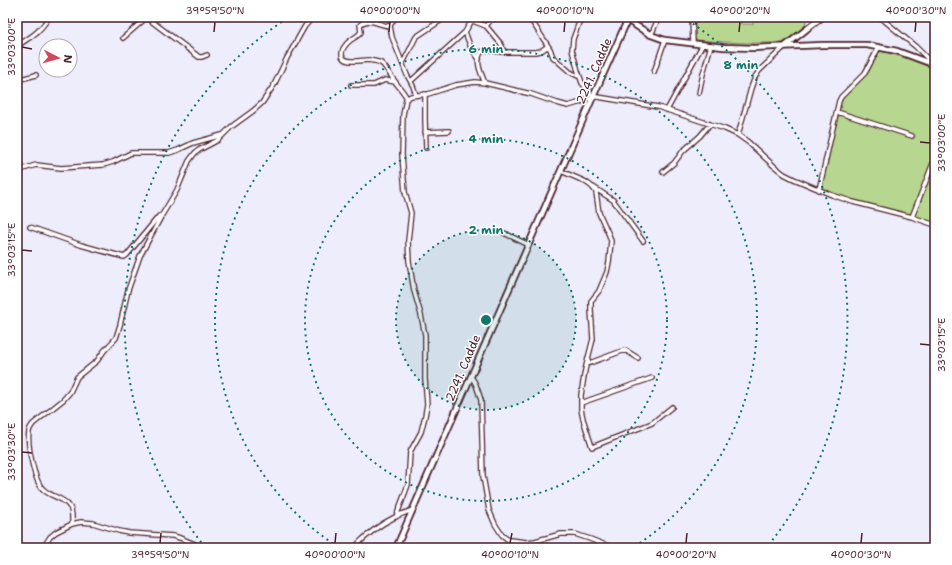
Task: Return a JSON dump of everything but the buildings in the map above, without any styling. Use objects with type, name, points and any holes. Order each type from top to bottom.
[{"type":"street","points":[[17,46],[40,31],[49,17]]},
{"type":"street","points":[[123,38],[146,17],[200,58],[207,55]]},
{"type":"street","points":[[72,524],[70,506],[48,493],[36,479],[30,452],[29,431],[33,424],[63,400],[70,392],[77,377],[97,361],[116,338],[134,269],[142,250],[177,190],[192,157],[204,146],[215,142],[238,121],[258,107],[266,98],[305,26],[313,17]]},
{"type":"street","points":[[394,17],[390,26],[392,37],[416,95]]},
{"type":"street","points":[[403,63],[416,37],[446,17]]},
{"type":"street","points":[[486,26],[493,17]]},
{"type":"street","points":[[529,17],[548,46],[553,57],[570,72],[580,77]]},
{"type":"street","points":[[582,17],[573,39],[573,55],[582,83],[592,97]]},
{"type":"street","points":[[622,17],[651,35],[665,40],[754,48],[843,44],[866,45],[897,51],[935,65]]},
{"type":"street","points":[[651,35],[659,17]]},
{"type":"street","points":[[692,17],[693,43]]},
{"type":"street","points":[[738,135],[755,77],[784,47],[822,17]]},
{"type":"street","points":[[880,17],[916,46],[935,65]]},
{"type":"street","points":[[390,26],[381,25],[372,21],[362,22],[360,25],[360,34],[345,45],[342,56],[344,59],[349,61],[371,60],[379,62],[383,65],[407,98],[403,115],[402,149],[405,192],[411,213],[408,241],[409,261],[414,291],[425,335],[425,379],[427,404],[421,432],[410,452],[408,481],[396,517]]},
{"type":"street","points":[[410,81],[465,32],[472,21],[486,26],[501,44],[504,52]]},
{"type":"street","name":"2241. Cadde","points":[[396,548],[529,245],[592,97],[627,21]]},
{"type":"street","points":[[465,32],[471,48],[479,59]]},
{"type":"street","points":[[654,72],[665,40]]},
{"type":"street","points":[[667,110],[703,44]]},
{"type":"street","points":[[699,93],[711,45]]},
{"type":"street","points":[[485,83],[479,66],[479,55],[481,52],[535,52],[548,46]]},
{"type":"street","points":[[819,190],[841,97],[865,73],[879,47]]},
{"type":"street","points":[[17,80],[36,75]]},
{"type":"street","points":[[351,85],[374,85],[385,80],[395,82]]},
{"type":"street","points":[[407,98],[456,84],[475,82],[531,94],[568,106],[592,97],[642,104],[667,110],[738,135],[754,146],[784,174],[819,190],[860,205],[912,217],[935,225]]},
{"type":"street","points":[[425,94],[426,148]]},
{"type":"street","points":[[837,112],[912,136]]},
{"type":"street","points":[[663,172],[674,163],[683,151],[700,136],[710,124]]},
{"type":"street","points":[[425,132],[449,131]]},
{"type":"street","points":[[17,171],[36,165],[61,168],[103,165],[137,153],[170,153],[193,143],[223,135]]},
{"type":"street","points":[[912,217],[935,158]]},
{"type":"street","points":[[561,171],[584,181],[613,200],[643,242]]},
{"type":"street","points":[[592,186],[596,192],[601,217],[611,238],[610,262],[607,272],[601,288],[591,301],[590,310],[593,339],[582,388],[582,419],[592,447],[652,423],[672,407]]},
{"type":"street","points":[[30,227],[81,245],[124,257],[159,216],[162,215]]},
{"type":"street","points":[[504,233],[529,245]]},
{"type":"street","points":[[587,364],[625,350],[638,358]]},
{"type":"street","points":[[470,377],[474,380],[480,400],[483,476],[489,510],[502,535],[510,540],[526,542],[561,534],[575,534],[613,548]]},
{"type":"street","points":[[581,404],[652,378]]},
{"type":"street","points":[[354,548],[363,538],[378,527],[412,510]]},
{"type":"street","points":[[43,548],[50,537],[56,532],[72,524],[81,522],[93,523],[129,533],[173,536],[205,548]]},
{"type":"green space","points":[[694,17],[740,17],[741,24],[753,24],[753,17],[807,17],[805,26],[783,43],[742,43],[694,40]]},
{"type":"green space","points":[[880,51],[904,57],[935,69],[935,155],[911,216],[856,203],[821,189],[841,102],[845,95],[863,77]]},
{"type":"green space","points":[[935,160],[935,223],[913,217]]}]
